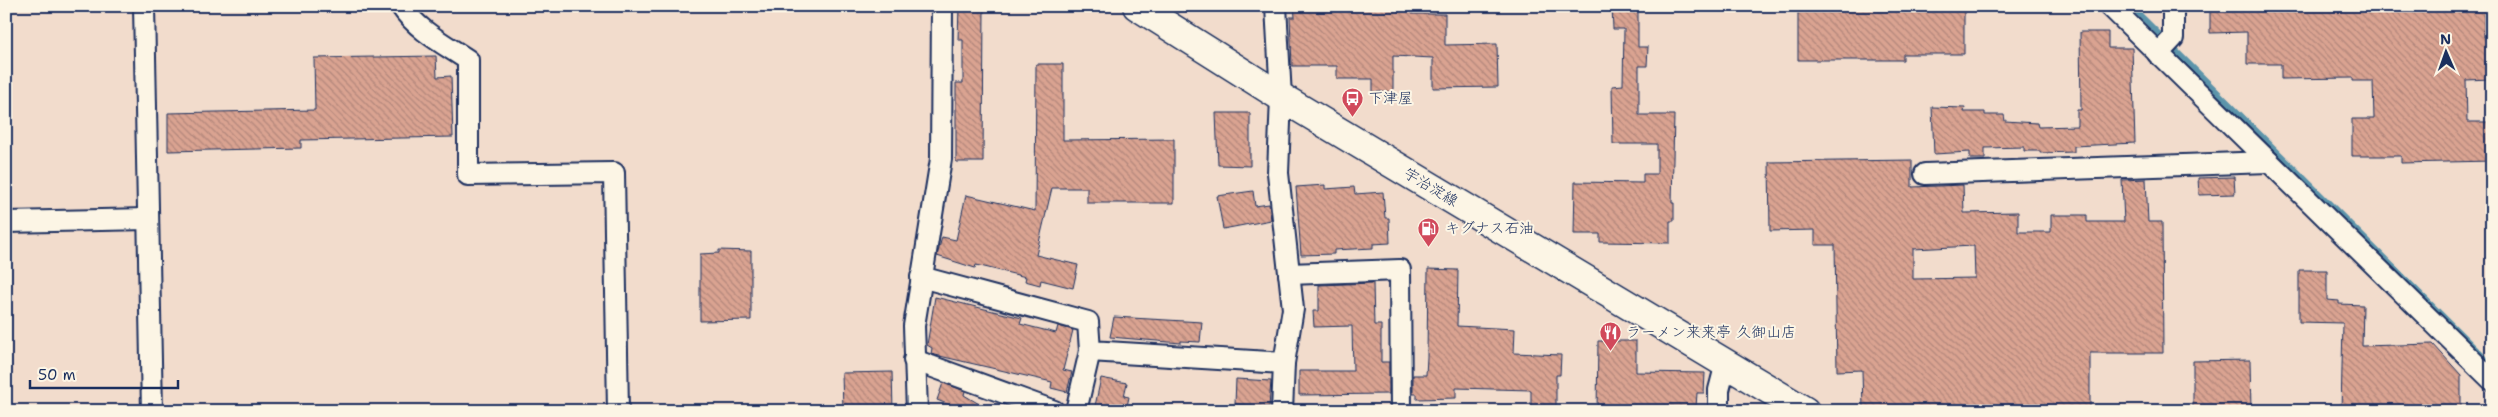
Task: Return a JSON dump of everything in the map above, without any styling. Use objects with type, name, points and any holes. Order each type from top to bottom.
[{"type":"main road","name":"宇治淀線","points":[[1137,6],[1281,97],[1805,411]]},
{"type":"street","points":[[144,6],[152,411]]},
{"type":"street","points":[[401,6],[409,18],[468,60],[468,175],[614,173],[618,411]]},
{"type":"street","points":[[917,411],[914,326],[941,159],[942,6]]},
{"type":"street","points":[[1276,6],[1281,97],[1278,173],[1293,309],[1284,363],[1282,411]]},
{"type":"street","points":[[2110,6],[2492,380]]},
{"type":"street","points":[[2158,54],[2173,38],[2172,6]]},
{"type":"street","points":[[1925,174],[2268,162]]},
{"type":"street","points":[[6,222],[148,219]]},
{"type":"street","points":[[1289,274],[1400,270],[1401,411]]},
{"type":"street","points":[[921,277],[1088,322],[1090,351],[1076,411]]},
{"type":"street","points":[[1090,351],[1284,363]]},
{"type":"street","points":[[914,360],[1054,411]]},
{"type":"street","points":[[1719,411],[1719,390],[1726,363]]},
{"type":"building","points":[[959,6],[984,6],[983,162],[956,162],[956,83],[963,83],[963,40],[958,40]]},
{"type":"building","points":[[1294,6],[1412,6],[1412,14],[1445,14],[1445,45],[1497,44],[1498,87],[1433,88],[1433,58],[1393,56],[1393,92],[1373,92],[1373,79],[1337,79],[1337,66],[1292,66],[1290,17],[1295,17]]},
{"type":"building","points":[[1612,6],[1638,6],[1638,47],[1648,47],[1647,66],[1639,66],[1639,115],[1674,115],[1672,203],[1674,203],[1674,221],[1670,221],[1670,243],[1600,242],[1600,234],[1574,234],[1575,182],[1643,183],[1643,174],[1657,174],[1657,144],[1613,144],[1612,86],[1623,85],[1624,29],[1613,29]]},
{"type":"building","points":[[1798,6],[1964,6],[1964,54],[1903,54],[1903,60],[1798,60]]},
{"type":"building","points":[[2210,6],[2484,6],[2484,37],[2490,37],[2491,79],[2466,80],[2467,122],[2492,122],[2492,161],[2401,163],[2401,156],[2352,156],[2352,119],[2374,119],[2373,81],[2353,81],[2353,78],[2281,79],[2281,64],[2247,64],[2247,32],[2210,33]]},
{"type":"building","points":[[2080,32],[2108,32],[2108,48],[2132,48],[2135,143],[2074,146],[2074,152],[2040,153],[2040,151],[2024,151],[2024,147],[1985,148],[1985,159],[1970,159],[1970,152],[1934,154],[1932,107],[1965,108],[1964,112],[1985,112],[1985,115],[2004,115],[2005,121],[2037,123],[2038,127],[2077,126],[2077,110],[2081,110]]},
{"type":"building","points":[[436,56],[437,77],[451,76],[453,137],[301,140],[301,148],[168,151],[168,113],[315,110],[314,58]]},
{"type":"building","points":[[1036,64],[1063,64],[1063,140],[1174,139],[1174,203],[1087,203],[1087,188],[1052,188],[1036,255],[1078,265],[1073,288],[1041,280],[1040,285],[1025,281],[1026,277],[976,265],[975,268],[937,256],[942,237],[956,240],[966,195],[1035,211]]},
{"type":"building","points":[[1216,113],[1250,113],[1250,166],[1218,165]]},
{"type":"building","points":[[1912,160],[1912,187],[1963,185],[1964,213],[2018,212],[2018,232],[2051,232],[2051,215],[2087,215],[2087,222],[2124,222],[2122,180],[2146,179],[2148,222],[2162,222],[2163,353],[2090,353],[2090,411],[1863,410],[1862,370],[1837,371],[1835,245],[1815,245],[1815,230],[1770,231],[1769,162]],"holes":[[[1974,246],[1975,278],[1913,279],[1913,249]]]},
{"type":"building","points":[[2234,177],[2235,194],[2199,195],[2198,178]]},
{"type":"building","points":[[1325,185],[1325,189],[1354,187],[1355,194],[1383,192],[1385,218],[1389,218],[1390,243],[1373,244],[1373,248],[1334,250],[1334,254],[1301,255],[1296,187]]},
{"type":"building","points":[[1253,191],[1255,206],[1269,204],[1271,220],[1223,229],[1217,196]]},
{"type":"building","points":[[719,250],[751,251],[751,320],[700,321],[700,254],[719,253]]},
{"type":"building","points":[[1428,269],[1458,270],[1457,326],[1515,329],[1514,353],[1561,355],[1560,375],[1556,375],[1556,411],[1531,411],[1531,390],[1456,388],[1456,398],[1417,399],[1417,394],[1413,394],[1413,375],[1426,375]]},
{"type":"building","points":[[2299,270],[2327,270],[2327,300],[2339,301],[2339,304],[2363,305],[2362,346],[2433,344],[2461,375],[2461,411],[2341,411],[2343,323],[2299,322]]},
{"type":"building","points":[[1373,283],[1374,325],[1381,325],[1381,362],[1389,362],[1389,394],[1299,395],[1299,371],[1353,371],[1352,326],[1314,327],[1313,311],[1319,311],[1319,285]]},
{"type":"building","points":[[935,297],[1022,318],[1020,324],[1056,333],[1058,326],[1073,330],[1063,370],[1072,372],[1067,392],[1051,388],[1052,382],[931,354],[932,348],[927,345]]},
{"type":"building","points":[[1114,317],[1202,322],[1200,342],[1181,341],[1181,343],[1110,337]]},
{"type":"building","points":[[1598,341],[1636,341],[1636,372],[1705,373],[1704,393],[1697,393],[1696,407],[1670,406],[1670,411],[1597,411]]},
{"type":"building","points":[[2250,360],[2251,411],[2193,411],[2193,361]]},
{"type":"building","points":[[892,372],[893,411],[843,411],[842,373]]},
{"type":"building","points":[[1101,378],[1127,383],[1124,396],[1129,397],[1126,411],[1095,406]]},
{"type":"building","points":[[1236,379],[1271,381],[1269,407],[1235,404]]},
{"type":"building","points":[[943,383],[965,391],[964,395],[991,411],[964,411],[937,400]]},
{"type":"waterway","points":[[2131,6],[2492,365]]},
{"type":"place","name":"下津屋","points":[[1352,117]]},
{"type":"place","name":"キグナス石油","points":[[1429,247]]},
{"type":"place","name":"ラーメン来来亭 久御山店","points":[[1610,351]]}]
